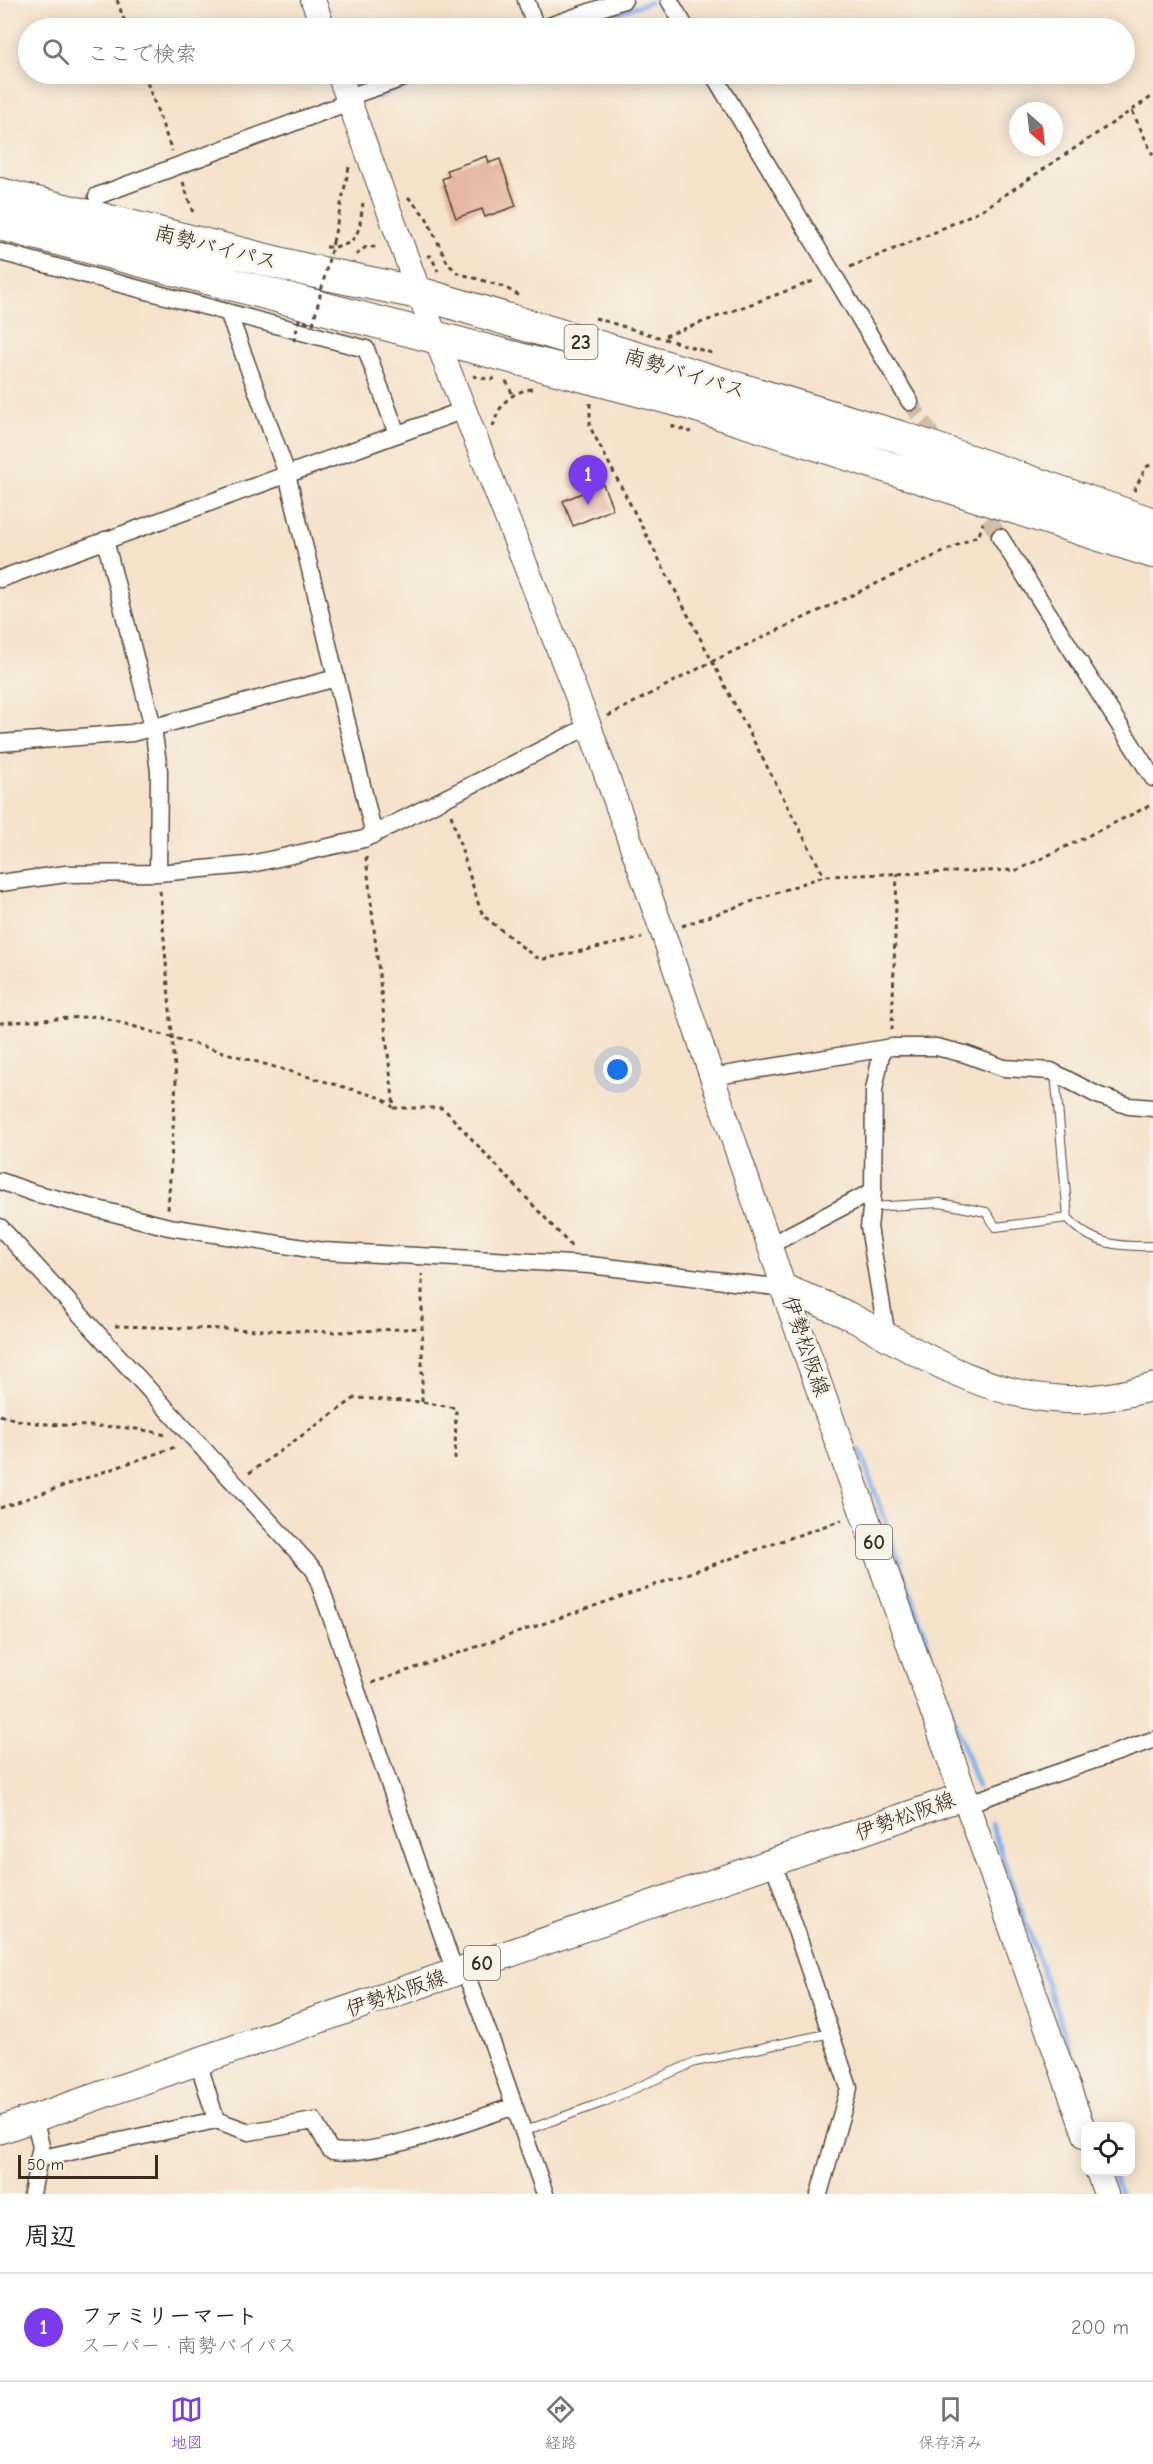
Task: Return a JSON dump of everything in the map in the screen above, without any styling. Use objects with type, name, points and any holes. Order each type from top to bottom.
[{"type":"highway","name":"南勢バイパス","points":[[0,194],[307,270],[419,293],[900,437],[1153,524]]},
{"type":"highway","name":"南勢バイパス","points":[[0,224],[688,403],[1153,552]]},
{"type":"main road","name":"伊勢松阪線","points":[[784,1288],[849,1316],[958,1375],[1025,1395],[1058,1399],[1087,1399],[1153,1388]]},
{"type":"main road","name":"伊勢松阪線","points":[[0,2130],[964,1797],[784,1288]]},
{"type":"street","points":[[313,0],[320,18]]},
{"type":"street","points":[[526,0],[532,18]]},
{"type":"street","points":[[572,18],[624,0]]},
{"type":"street","points":[[669,0],[680,18]]},
{"type":"street","points":[[0,1181],[34,1193],[169,1227],[322,1251],[590,1265],[784,1288],[663,933],[589,726],[485,467],[343,84]]},
{"type":"street","points":[[97,196],[179,172],[389,84]]},
{"type":"street","points":[[719,84],[910,402]]},
{"type":"street","points":[[0,252],[366,349],[397,434]]},
{"type":"street","points":[[228,312],[287,474],[336,678],[369,837]]},
{"type":"street","points":[[0,579],[464,410]]},
{"type":"street","points":[[1000,537],[1153,778]]},
{"type":"street","points":[[105,540],[153,727],[159,771],[158,873]]},
{"type":"street","points":[[0,743],[132,733],[336,678]]},
{"type":"street","points":[[0,883],[66,874],[158,873],[247,866],[369,837],[589,726]]},
{"type":"street","points":[[712,1077],[887,1049],[936,1047],[965,1054],[1004,1068],[1055,1073],[1097,1095],[1129,1106],[1153,1108]]},
{"type":"street","points":[[887,1049],[874,1090],[872,1199],[869,1227],[887,1337]]},
{"type":"street","points":[[770,1245],[872,1199]]},
{"type":"street","points":[[0,1227],[315,1571],[460,1971],[524,2131],[545,2194]]},
{"type":"street","points":[[964,1797],[975,1801],[1153,1740]]},
{"type":"street","points":[[964,1797],[1081,2123]]},
{"type":"street","points":[[773,1862],[849,2088],[819,2194]]},
{"type":"street","points":[[198,2061],[216,2120]]},
{"type":"street","points":[[38,2159],[216,2120],[249,2132],[314,2121],[330,2150],[338,2152],[380,2147],[514,2106]]},
{"type":"street","points":[[33,2194],[41,2146],[34,2118]]},
{"type":"street","points":[[1099,2176],[1106,2194]]},
{"type":"lane","points":[[1055,1073],[1068,1218],[1078,1230],[1094,1240],[1124,1247],[1153,1246]]},
{"type":"lane","points":[[872,1199],[940,1203],[986,1212],[996,1227],[1068,1218]]},
{"type":"lane","points":[[524,2131],[603,2102],[695,2062],[832,2032]]},
{"type":"path","points":[[117,0],[123,18]]},
{"type":"path","points":[[148,84],[195,219]]},
{"type":"path","points":[[663,337],[933,233],[985,208],[1153,96]]},
{"type":"path","points":[[1132,111],[1153,155]]},
{"type":"path","points":[[294,341],[299,320],[313,324],[350,165]]},
{"type":"path","points":[[485,467],[497,411],[504,401],[515,393],[539,388]]},
{"type":"path","points":[[601,406],[588,402],[590,427],[824,876]]},
{"type":"path","points":[[669,426],[691,432]]},
{"type":"path","points":[[1133,491],[1146,467],[1153,464]]},
{"type":"path","points":[[589,726],[713,661],[979,535],[984,518]]},
{"type":"path","points":[[446,799],[480,909],[485,917],[535,957],[544,959],[663,933],[824,876],[1018,870],[1153,804]]},
{"type":"path","points":[[369,837],[394,1108]]},
{"type":"path","points":[[158,873],[176,1081],[169,1227]]},
{"type":"path","points":[[887,1049],[897,873]]},
{"type":"path","points":[[0,1023],[98,1016],[382,1098],[394,1108],[443,1108],[590,1265]]},
{"type":"path","points":[[422,1257],[422,1402]]},
{"type":"path","points":[[90,1325],[267,1332],[338,1332],[422,1328]]},
{"type":"path","points":[[235,1482],[312,1431],[355,1398],[422,1402],[456,1408],[455,1459]]},
{"type":"path","points":[[0,1415],[27,1421],[144,1428],[174,1437],[181,1445],[0,1508]]},
{"type":"path","points":[[358,1688],[864,1512]]},
{"type":"building","points":[[487,156],[489,163],[500,159],[516,206],[485,217],[482,209],[456,218],[442,179],[449,176],[447,170]]},
{"type":"building","points":[[603,484],[613,509],[573,526],[563,501]]},
{"type":"waterway","points":[[602,18],[650,2]]},
{"type":"waterway","points":[[378,97],[405,86]]},
{"type":"waterway","points":[[860,1450],[978,1787]]},
{"type":"waterway","points":[[991,1824],[1096,2122]]},
{"type":"waterway","points":[[1114,2176],[1121,2194]]},
{"type":"tunnel","points":[[910,402],[941,449]]},
{"type":"tunnel","points":[[974,498],[1000,537]]},
{"type":"place","name":"ファミリーマート","points":[[588,505]]}]
